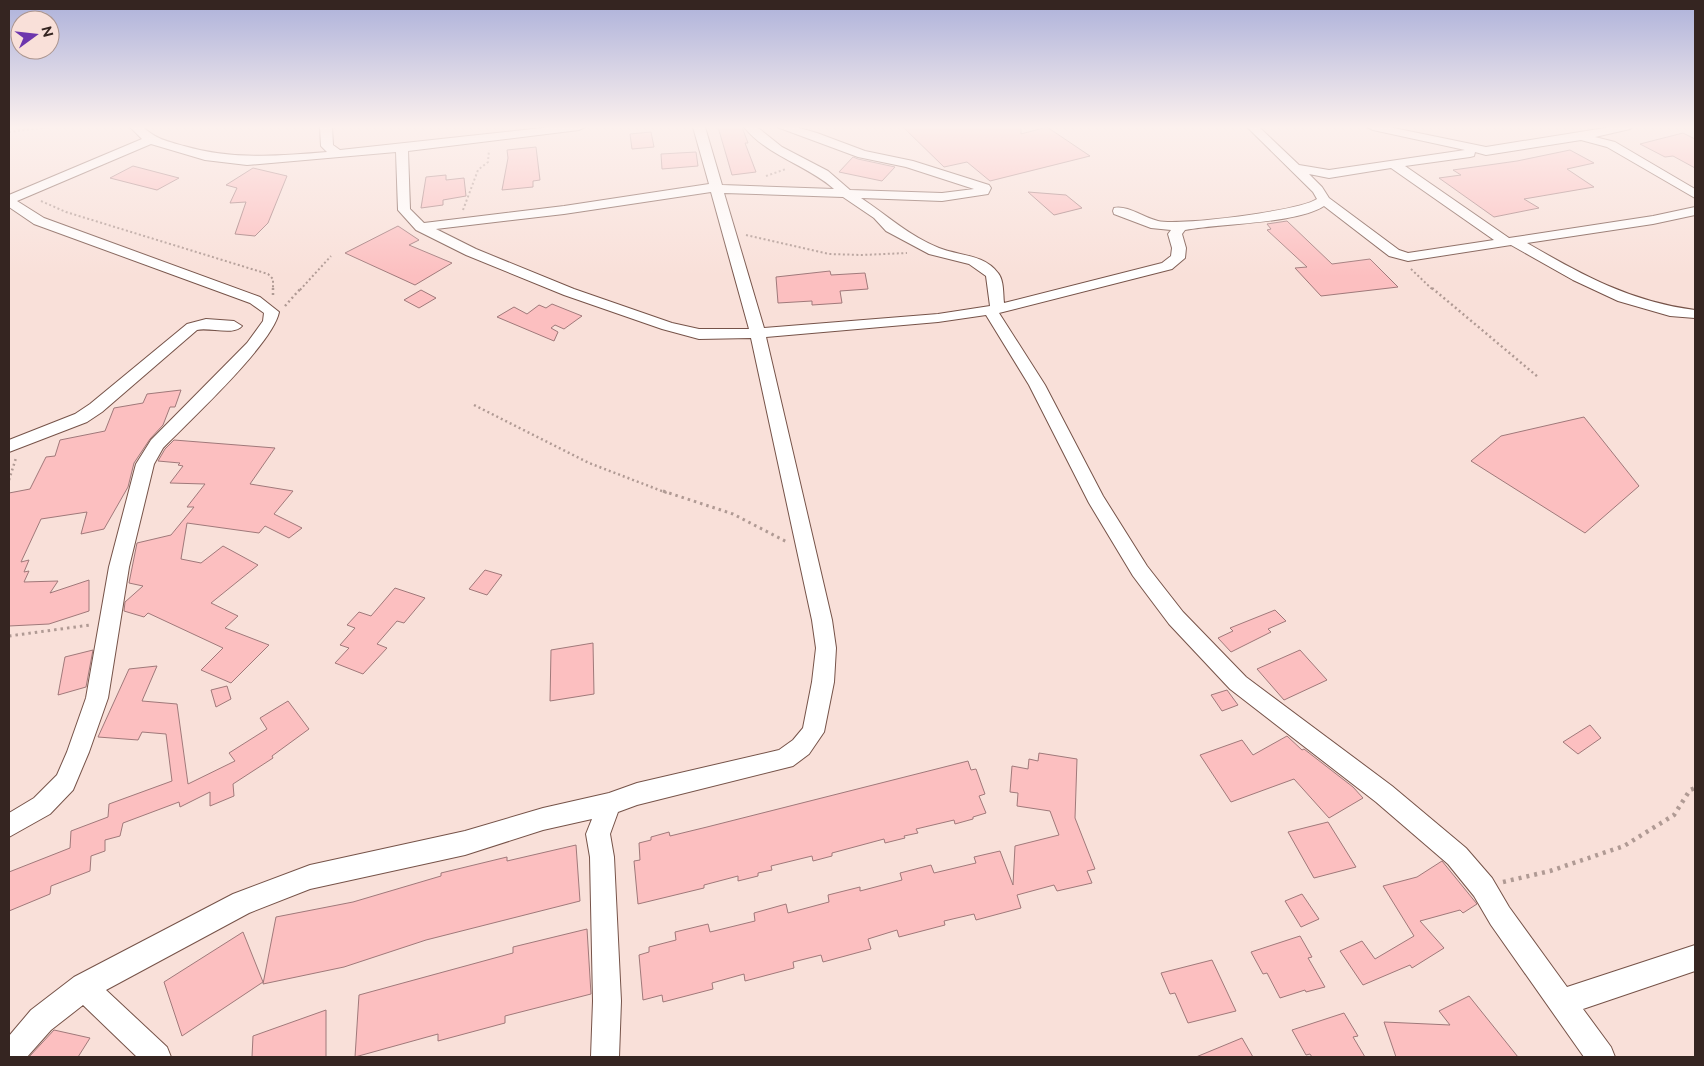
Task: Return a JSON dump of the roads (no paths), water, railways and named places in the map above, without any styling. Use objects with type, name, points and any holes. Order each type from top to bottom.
[{"type":"street","points":[[9,826],[42,806],[65,782],[78,752],[96,698],[108,622],[125,536],[144,464],[157,444],[252,346],[271,317],[255,300],[39,221],[13,198],[63,177]]},
{"type":"street","points":[[403,177],[404,210],[422,228],[480,256],[569,292],[667,326],[699,334],[758,333],[938,318],[994,310],[1167,266],[1178,258],[1179,248],[1175,234],[1180,227]]},
{"type":"street","points":[[9,1036],[41,1020],[84,987],[242,903],[310,877],[465,843],[543,819],[609,804],[637,794],[785,759],[801,747],[813,732],[823,682],[826,648],[808,553],[758,333],[714,177]]},
{"type":"street","points":[[827,177],[849,196],[879,215],[891,228],[934,251],[974,261],[984,266],[993,275],[994,310],[1037,385],[1095,498],[1140,571],[1176,618],[1238,683],[1384,794],[1457,856],[1483,887],[1500,916],[1601,1057]]},
{"type":"street","points":[[422,228],[717,188],[815,191],[849,196],[958,197],[984,191],[985,188],[949,177]]},
{"type":"street","points":[[1303,177],[1321,195],[1394,253],[1408,257],[1653,220],[1695,211]]},
{"type":"street","points":[[1119,210],[1156,225],[1180,227],[1196,222],[1288,213],[1320,205],[1321,195],[1328,177]]},
{"type":"street","points":[[1412,177],[1509,241],[1611,293],[1638,303],[1695,314]]},
{"type":"street","points":[[1666,177],[1695,194]]},
{"type":"street","points":[[9,446],[81,418],[96,408],[192,327],[206,323],[234,326]]},
{"type":"street","points":[[605,1057],[607,992],[602,856],[598,834],[609,804]]},
{"type":"street","points":[[1562,1002],[1695,958]]},
{"type":"street","points":[[84,987],[157,1057]]},
{"type":"street","points":[[9,1057],[41,1020]]}]
